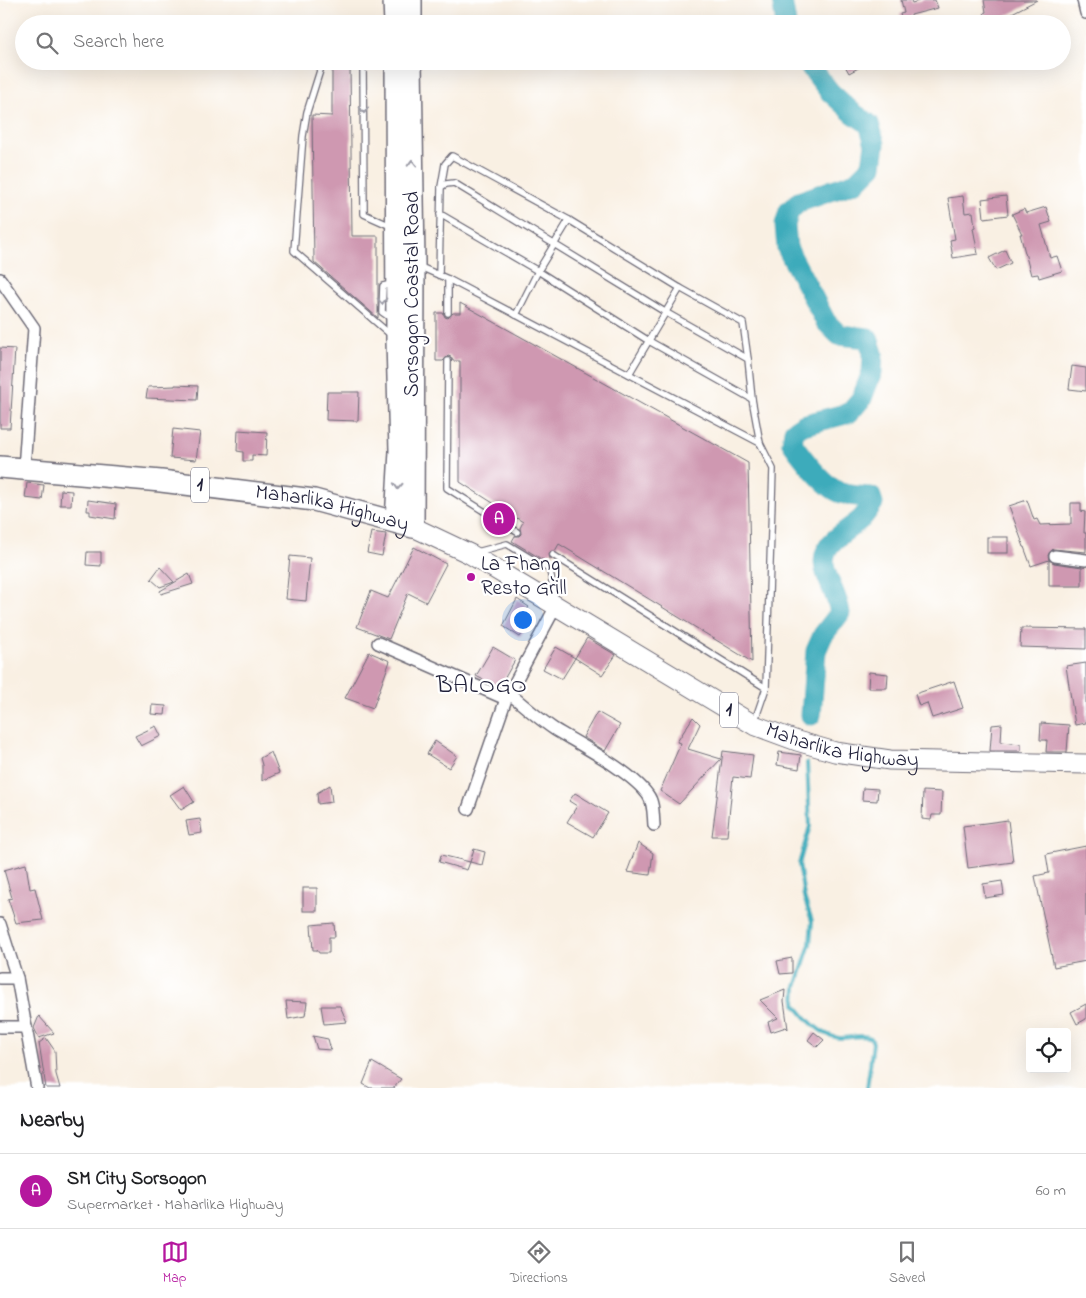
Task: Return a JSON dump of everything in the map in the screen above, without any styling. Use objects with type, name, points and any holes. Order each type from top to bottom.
[{"type":"highway","points":[[394,0],[395,15]]},
{"type":"highway","points":[[411,0],[411,15]]},
{"type":"highway","name":"Sorsogon Coastal Road","points":[[396,70],[397,332],[400,451],[405,524]]},
{"type":"highway","name":"Sorsogon Coastal Road","points":[[405,524],[414,264],[411,70]]},
{"type":"highway","name":"Maharlika Highway","points":[[0,467],[161,480],[314,500],[405,524]]},
{"type":"main road","name":"Maharlika Highway","points":[[405,524],[470,554],[754,725],[797,741],[835,752],[890,760],[1086,764]]},
{"type":"street","points":[[1083,0],[1086,13]]},
{"type":"street","points":[[0,280],[34,328],[24,469]]},
{"type":"street","points":[[1055,556],[1086,560]]},
{"type":"street","points":[[468,809],[508,696],[556,606]]},
{"type":"street","points":[[378,643],[508,696],[528,709],[552,727],[599,756],[643,789],[649,796],[653,807],[654,824]]},
{"type":"street","points":[[0,924],[17,978],[37,1088]]},
{"type":"street","points":[[0,978],[17,978]]},
{"type":"street","points":[[0,1027],[26,1027]]},
{"type":"lane","points":[[320,70],[307,112],[303,136],[294,251],[397,332]]},
{"type":"lane","points":[[363,70],[364,214],[397,229]]},
{"type":"lane","points":[[439,275],[441,187],[444,164],[452,156],[569,220],[743,324],[752,399],[760,443],[773,469],[766,688],[754,725]]},
{"type":"lane","points":[[441,187],[454,183],[554,246],[748,359]]},
{"type":"lane","points":[[440,214],[538,271],[649,341],[752,399]]},
{"type":"lane","points":[[516,315],[538,271],[569,220]]},
{"type":"lane","points":[[414,264],[448,279],[760,443]]},
{"type":"lane","points":[[448,279],[448,313]]},
{"type":"lane","points":[[629,374],[680,288]]},
{"type":"lane","points":[[448,361],[447,488],[517,532]]},
{"type":"lane","points":[[470,554],[508,544],[550,570],[556,606]]},
{"type":"lane","points":[[553,555],[766,688]]},
{"type":"building","points":[[901,0],[911,0],[912,3],[922,0],[935,0],[938,8],[911,15],[900,15],[904,13]]},
{"type":"building","points":[[984,0],[1037,0],[1008,15],[985,15],[984,13],[986,12]]},
{"type":"building","points":[[332,70],[350,70],[352,236],[378,236],[378,318],[314,262],[312,115],[332,116]]},
{"type":"building","points":[[963,196],[965,213],[973,212],[975,227],[973,228],[978,254],[953,258],[950,240],[955,239],[948,198]]},
{"type":"building","points":[[1006,196],[1008,215],[984,218],[982,199]]},
{"type":"building","points":[[1046,207],[1051,222],[1041,225],[1050,258],[1057,256],[1062,271],[1039,278],[1038,274],[1031,275],[1020,234],[1022,234],[1012,214],[1024,209],[1026,213]]},
{"type":"building","points":[[1005,250],[1011,263],[996,270],[989,258]]},
{"type":"building","points":[[460,303],[748,463],[752,662],[559,544],[555,551],[549,553],[550,559],[548,563],[512,541],[515,536],[521,534],[520,528],[523,522],[460,482],[460,361],[453,361],[448,356],[443,361],[436,361],[436,313],[443,313],[448,318],[453,313],[460,313]]},
{"type":"building","points":[[0,348],[15,349],[10,428],[0,428]]},
{"type":"building","points":[[1072,366],[1086,368],[1086,391],[1069,389]]},
{"type":"building","points":[[198,386],[197,400],[146,398],[148,387]]},
{"type":"building","points":[[327,392],[359,392],[358,421],[326,420]]},
{"type":"building","points":[[173,429],[200,432],[196,460],[170,458]]},
{"type":"building","points":[[238,430],[267,432],[266,456],[252,455],[252,461],[243,461],[243,452],[237,451]]},
{"type":"building","points":[[27,483],[44,485],[42,500],[25,498]]},
{"type":"building","points":[[61,490],[72,491],[71,505],[60,505]]},
{"type":"building","points":[[88,500],[116,504],[115,519],[90,515],[90,511],[87,511]]},
{"type":"building","points":[[1027,500],[1034,520],[1037,519],[1040,525],[1071,524],[1071,503],[1081,503],[1081,511],[1085,512],[1084,533],[1086,533],[1086,552],[1053,549],[1048,555],[1049,560],[1031,566],[1009,506]]},
{"type":"building","points":[[371,532],[386,534],[382,556],[367,553]]},
{"type":"building","points":[[987,537],[1008,537],[1008,553],[987,553]]},
{"type":"building","points":[[414,547],[446,564],[426,602],[408,593],[389,639],[357,627],[371,591],[388,598]]},
{"type":"building","points":[[87,552],[101,552],[101,566],[86,565]]},
{"type":"building","points":[[290,556],[310,558],[306,601],[286,599]]},
{"type":"building","points":[[1049,560],[1054,563],[1082,567],[1082,586],[1049,586]]},
{"type":"building","points":[[160,567],[174,582],[160,587],[151,579]]},
{"type":"building","points":[[189,574],[193,584],[161,594],[160,591]]},
{"type":"building","points":[[517,599],[529,607],[520,618],[528,625],[520,637],[503,626]]},
{"type":"building","points":[[1021,628],[1086,629],[1086,649],[1020,647]]},
{"type":"building","points":[[587,638],[616,655],[602,675],[575,658]]},
{"type":"building","points":[[493,647],[515,660],[499,688],[476,676]]},
{"type":"building","points":[[556,647],[575,658],[562,679],[543,669]]},
{"type":"building","points":[[369,652],[390,661],[373,708],[345,698]]},
{"type":"building","points":[[1086,663],[1086,723],[1075,725],[1066,666]]},
{"type":"building","points":[[869,672],[888,674],[887,688],[868,688]]},
{"type":"building","points":[[954,681],[963,708],[932,718],[927,703],[919,706],[915,694]]},
{"type":"building","points":[[152,705],[166,706],[165,715],[151,714]]},
{"type":"building","points":[[597,712],[620,725],[605,751],[583,737]]},
{"type":"building","points":[[693,717],[700,724],[688,749],[721,759],[679,804],[660,791],[681,743],[677,742]]},
{"type":"building","points":[[1041,723],[1069,725],[1067,752],[1046,752],[1047,740],[1040,740]]},
{"type":"building","points":[[1002,724],[1001,742],[1021,744],[1021,751],[990,751],[992,725]]},
{"type":"building","points":[[156,726],[161,736],[141,746],[135,736]]},
{"type":"building","points":[[435,741],[457,756],[449,768],[427,754]]},
{"type":"building","points":[[723,751],[753,755],[750,779],[733,777],[727,836],[712,836]]},
{"type":"building","points":[[271,752],[279,773],[262,781],[260,758]]},
{"type":"building","points":[[779,752],[801,755],[799,769],[777,765]]},
{"type":"building","points":[[330,785],[332,802],[318,804],[317,793]]},
{"type":"building","points":[[184,786],[194,802],[181,810],[170,795]]},
{"type":"building","points":[[863,788],[878,789],[877,801],[862,800]]},
{"type":"building","points":[[923,791],[942,792],[941,815],[932,815],[931,820],[922,819]]},
{"type":"building","points":[[575,793],[608,813],[593,837],[567,822],[577,806],[569,801]]},
{"type":"building","points":[[200,819],[202,833],[189,835],[186,821]]},
{"type":"building","points":[[1008,820],[1013,862],[968,868],[963,826]]},
{"type":"building","points":[[638,843],[653,853],[650,875],[627,872]]},
{"type":"building","points":[[1086,846],[1086,961],[1054,967],[1035,876],[1049,873],[1046,854]]},
{"type":"building","points":[[474,849],[485,852],[482,865],[470,862]]},
{"type":"building","points":[[441,855],[470,862],[467,870],[439,862]]},
{"type":"building","points":[[26,864],[30,889],[35,888],[43,920],[16,923],[8,899],[12,898],[4,870]]},
{"type":"building","points":[[1002,881],[1004,895],[985,898],[983,884]]},
{"type":"building","points":[[303,888],[317,888],[317,911],[303,911]]},
{"type":"building","points":[[334,923],[335,937],[329,937],[329,953],[319,953],[317,950],[313,950],[311,925]]},
{"type":"building","points":[[792,958],[792,973],[780,974],[777,961]]},
{"type":"building","points":[[785,990],[784,1001],[788,1029],[786,1027],[771,1032],[768,1022],[778,1018],[760,1000]]},
{"type":"building","points":[[286,1001],[307,1002],[305,1016],[288,1019]]},
{"type":"building","points":[[1086,1004],[1086,1019],[1077,1024],[1071,1012]]},
{"type":"building","points":[[321,1006],[340,1006],[347,1022],[324,1024]]},
{"type":"building","points":[[39,1016],[54,1033],[39,1038],[34,1028]]},
{"type":"building","points":[[814,1032],[824,1040],[817,1047],[808,1040]]},
{"type":"building","points":[[313,1036],[328,1039],[331,1050],[317,1049]]},
{"type":"building","points":[[46,1038],[55,1051],[56,1074],[60,1088],[46,1088],[39,1043]]},
{"type":"building","points":[[372,1062],[401,1079],[394,1088],[370,1088],[363,1084]]},
{"type":"waterway","points":[[782,0],[784,15]]},
{"type":"waterway","points":[[811,715],[816,651],[823,635],[840,613],[825,569],[824,560],[826,552],[834,540],[866,514],[873,503],[871,497],[856,496],[836,491],[821,479],[792,443],[794,431],[803,425],[849,413],[862,398],[872,372],[873,353],[868,338],[839,335],[826,322],[787,248],[785,225],[789,211],[799,202],[856,182],[872,166],[875,144],[869,124],[853,113],[830,92],[813,70]]},
{"type":"waterway","points":[[807,763],[810,826],[799,864],[804,897],[812,921],[810,944],[796,987],[795,1004],[809,1021],[826,1034],[839,1038],[863,1036],[871,1038],[873,1043],[867,1088]]},
{"type":"place","name":"SM City Sorsogon","points":[[499,519]]},
{"type":"place","name":"La Fhang Resto Grill","points":[[471,577]]},
{"type":"district","name":"BALOGO","points":[[482,686]]}]
